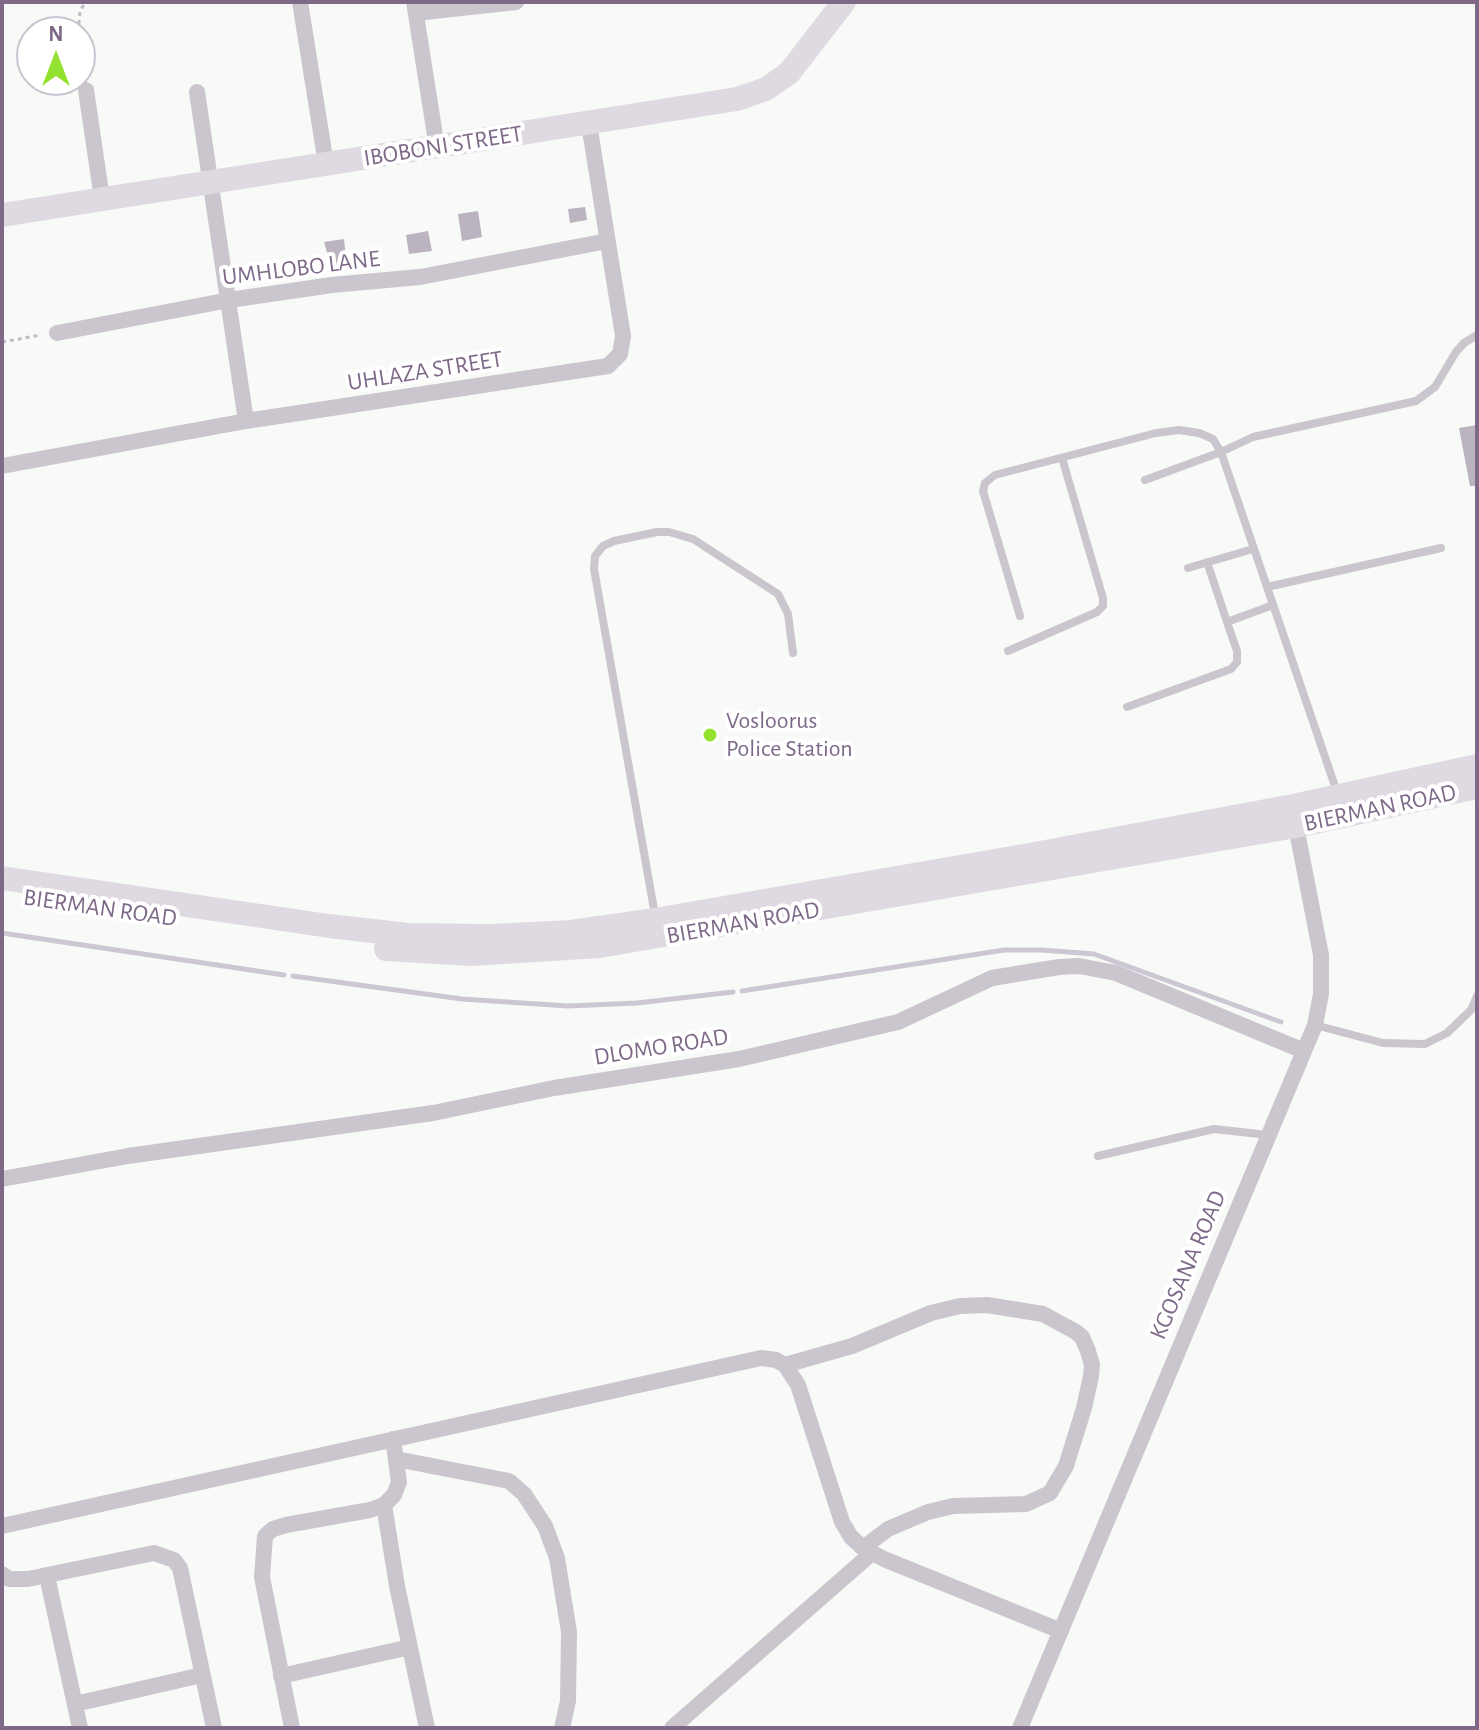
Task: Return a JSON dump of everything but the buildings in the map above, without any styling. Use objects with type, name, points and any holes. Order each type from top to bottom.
[{"type":"main road","name":"IBOBONI STREET","points":[[2,215],[737,99],[766,89],[789,73],[844,2]]},
{"type":"main road","points":[[1294,816],[1338,796],[1477,766]]},
{"type":"main road","name":"BIERMAN ROAD","points":[[2,878],[408,935],[490,936],[571,932],[1029,855],[1477,787]]},
{"type":"main road","name":"BIERMAN ROAD","points":[[2,894],[388,949],[471,954],[533,952],[660,937],[1294,816]]},
{"type":"street","points":[[300,2],[326,164]]},
{"type":"street","points":[[437,148],[415,7],[516,2]]},
{"type":"street","points":[[197,92],[246,421]]},
{"type":"street","points":[[87,96],[102,199]]},
{"type":"street","name":"UHLAZA STREET","points":[[2,466],[246,421],[608,366],[620,354],[623,336],[589,124]]},
{"type":"street","name":"UMHLOBO LANE","points":[[57,333],[229,300],[332,285],[420,277],[607,241]]},
{"type":"street","name":"KGOSANA ROAD","points":[[1020,1728],[1315,1025],[1321,994],[1321,955],[1294,816]]},
{"type":"street","name":"DLOMO ROAD","points":[[2,1179],[128,1156],[433,1113],[554,1088],[739,1059],[898,1022],[992,978],[1059,967],[1079,966],[1116,973],[1304,1051]]},
{"type":"street","points":[[672,1728],[888,1529],[928,1512],[953,1506],[1026,1504],[1050,1493],[1066,1466],[1091,1376],[1088,1351],[1082,1337],[1076,1332],[1043,1314],[987,1305],[960,1306],[931,1313],[852,1346],[785,1365]]},
{"type":"street","points":[[2,1526],[761,1358],[785,1365],[798,1385],[842,1522],[851,1537],[868,1550],[1061,1631]]},
{"type":"street","points":[[292,1728],[262,1577],[265,1536],[273,1529],[286,1525],[384,1505],[398,1488],[393,1439]]},
{"type":"street","points":[[396,1459],[509,1481],[524,1494],[545,1526],[557,1558],[569,1632],[568,1701],[562,1728]]},
{"type":"street","points":[[384,1505],[427,1728]]},
{"type":"street","points":[[2,1574],[16,1580],[147,1554],[168,1556],[180,1568],[214,1728]]},
{"type":"street","points":[[47,1576],[80,1728]]},
{"type":"street","points":[[281,1676],[410,1647]]},
{"type":"street","points":[[75,1704],[202,1675]]},
{"type":"lane","points":[[1145,480],[1253,437],[1416,401],[1435,387],[1456,352],[1477,335]]},
{"type":"lane","points":[[1020,616],[983,491],[985,483],[995,475],[1156,433],[1179,430],[1213,439],[1221,452],[1338,796]]},
{"type":"lane","points":[[1008,651],[1097,612],[1103,606],[1062,458]]},
{"type":"lane","points":[[655,920],[594,569],[595,556],[603,546],[614,541],[657,532],[693,539],[778,594],[788,614],[793,653]]},
{"type":"lane","points":[[1267,587],[1441,548]]},
{"type":"lane","points":[[1188,568],[1253,549]]},
{"type":"lane","points":[[1127,707],[1231,669],[1237,662],[1237,651],[1207,562]]},
{"type":"lane","points":[[1227,622],[1273,605]]},
{"type":"lane","points":[[1315,1025],[1383,1043],[1425,1044],[1447,1033],[1471,1010],[1477,996]]},
{"type":"lane","points":[[1098,1156],[1214,1129],[1269,1135]]},
{"type":"path","points":[[2,342],[57,333]]},
{"type":"waterway","points":[[2,933],[284,975]]},
{"type":"waterway","points":[[742,991],[1004,950],[1042,950],[1094,954],[1281,1022]]},
{"type":"waterway","points":[[293,976],[462,999],[568,1006],[637,1003],[733,992]]},
{"type":"place","name":"Vosloorus Police Station","points":[[710,735]]}]
